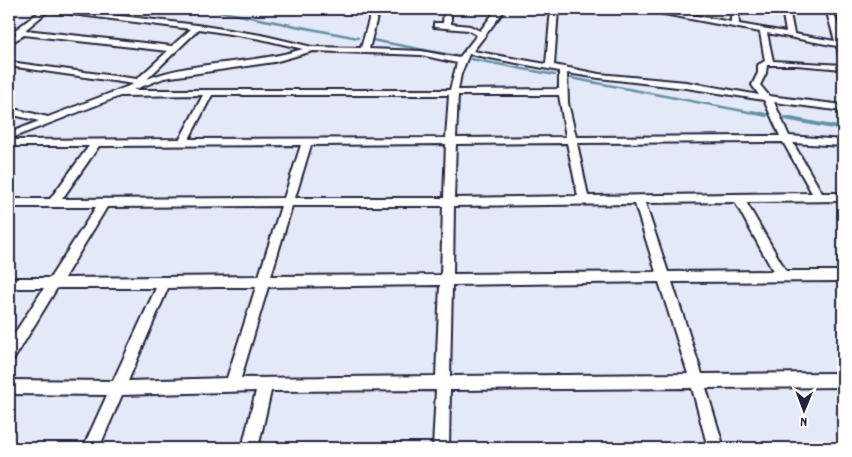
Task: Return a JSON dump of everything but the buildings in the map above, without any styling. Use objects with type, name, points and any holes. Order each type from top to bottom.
[{"type":"street","points":[[9,42],[47,9],[197,27],[261,37],[312,49],[464,56],[843,108]]},
{"type":"street","points":[[364,52],[366,37],[376,9]]},
{"type":"street","points":[[550,68],[555,9]]},
{"type":"street","points":[[648,9],[841,44]]},
{"type":"street","points":[[735,9],[735,25]]},
{"type":"street","points":[[786,9],[790,35]]},
{"type":"street","points":[[830,9],[843,55]]},
{"type":"street","points":[[447,10],[447,26]]},
{"type":"street","points":[[441,448],[454,91],[464,56],[499,12]]},
{"type":"street","points":[[436,25],[470,28],[480,34]]},
{"type":"street","points":[[9,136],[140,82],[197,27]]},
{"type":"street","points":[[763,30],[769,63]]},
{"type":"street","points":[[9,33],[20,32],[175,49]]},
{"type":"street","points":[[115,93],[179,82],[279,60],[312,49]]},
{"type":"street","points":[[819,197],[786,139],[768,99],[756,85],[762,74],[762,65],[769,63],[843,67]]},
{"type":"street","points":[[9,64],[140,82],[179,82],[209,93],[562,92]]},
{"type":"street","points":[[563,70],[562,92],[584,201]]},
{"type":"street","points":[[183,142],[209,93]]},
{"type":"street","points":[[9,111],[48,120]]},
{"type":"street","points":[[9,143],[786,139],[843,143]]},
{"type":"street","points":[[232,384],[307,141]]},
{"type":"street","points":[[53,203],[96,143]]},
{"type":"street","points":[[9,203],[450,202],[843,197]]},
{"type":"street","points":[[739,199],[782,276]]},
{"type":"street","points":[[639,200],[697,381],[716,448]]},
{"type":"street","points":[[9,354],[104,203]]},
{"type":"street","points":[[9,283],[446,281],[843,276]]},
{"type":"street","points":[[91,448],[164,283]]},
{"type":"street","points":[[9,387],[118,388],[232,384],[843,380]]},
{"type":"street","points":[[250,448],[265,384]]},
{"type":"waterway","points":[[207,9],[358,38]]},
{"type":"waterway","points":[[372,40],[456,56]]},
{"type":"waterway","points":[[471,59],[555,75]]},
{"type":"waterway","points":[[571,78],[759,114]]},
{"type":"waterway","points":[[752,112],[766,115]]},
{"type":"waterway","points":[[785,118],[843,129]]}]
